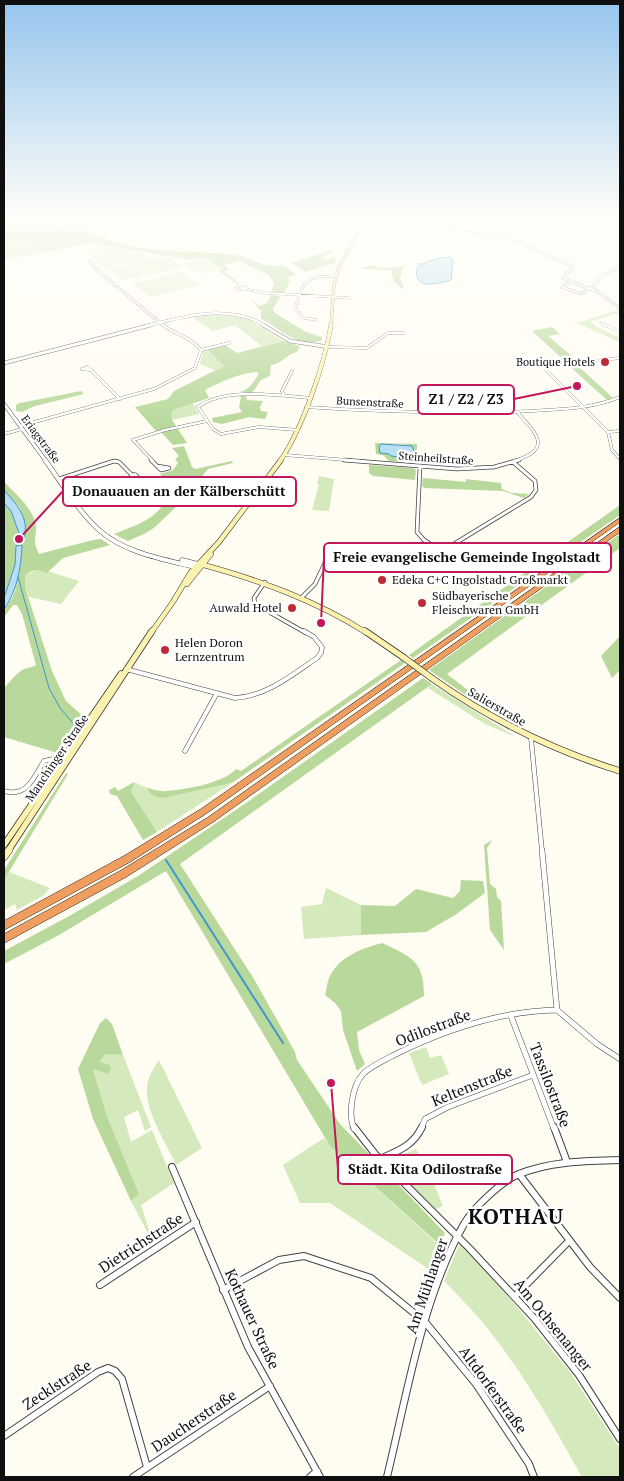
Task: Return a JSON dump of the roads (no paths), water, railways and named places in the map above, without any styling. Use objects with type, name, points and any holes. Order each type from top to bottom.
[{"type":"highway","points":[[4,926],[88,882],[189,821],[620,520]]},
{"type":"highway","points":[[4,939],[116,878],[210,820],[620,529]]},
{"type":"main road","name":"Manchinger Straße","points":[[4,845],[112,695],[126,669],[174,600],[284,455],[298,430],[334,331],[332,319],[334,288]]},
{"type":"main road","name":"Salierstraße","points":[[199,566],[265,582],[302,597],[352,622],[472,706],[531,738]]},
{"type":"main road","points":[[531,738],[557,750],[620,771]]},
{"type":"main road","name":"Manchinger Straße","points":[[4,858],[64,762]]},
{"type":"street","points":[[119,288],[174,333],[192,340],[201,350]]},
{"type":"street","points":[[237,288],[256,293],[350,298]]},
{"type":"street","points":[[302,288],[295,310],[306,318]]},
{"type":"street","points":[[567,288],[581,294]]},
{"type":"street","points":[[589,288],[620,308]]},
{"type":"street","points":[[575,296],[589,288]]},
{"type":"street","points":[[4,364],[161,322],[209,312],[226,313],[256,320],[286,340],[302,344],[356,348],[370,347],[388,332],[403,333]]},
{"type":"street","points":[[601,323],[620,332]]},
{"type":"street","points":[[201,350],[230,343]]},
{"type":"street","points":[[4,434],[154,389],[190,371],[198,363],[201,350]]},
{"type":"street","points":[[620,358],[600,359],[546,368],[547,372],[608,432],[612,450],[620,459]]},
{"type":"street","points":[[90,370],[120,399]]},
{"type":"street","points":[[284,395],[282,391],[292,371]]},
{"type":"street","points":[[298,430],[259,427],[224,434],[216,432],[198,407],[203,402],[236,394],[284,395],[309,398]]},
{"type":"street","name":"Bunsenstraße","points":[[306,407],[391,412],[517,412],[583,407],[620,397]]},
{"type":"street","points":[[616,399],[620,401]]},
{"type":"street","name":"Eriagstraße","points":[[4,407],[89,519],[102,532],[124,546],[199,566]]},
{"type":"street","name":"Steinheilstraße","points":[[284,455],[476,469],[513,462],[532,455],[539,444],[537,434],[517,412]]},
{"type":"street","points":[[157,466],[133,440],[165,430],[207,421]]},
{"type":"street","points":[[608,432],[620,431]]},
{"type":"street","points":[[59,479],[114,461],[119,462],[133,476]]},
{"type":"street","points":[[302,597],[315,584],[326,561],[332,556],[413,561],[431,558],[444,552],[534,494],[537,488],[535,481],[513,462]]},
{"type":"street","points":[[420,466],[417,532],[424,540],[444,552]]},
{"type":"street","points":[[126,669],[241,698],[255,696],[317,658],[321,654],[322,647],[318,640],[255,604],[254,598],[265,582]]},
{"type":"street","points":[[185,751],[217,693]]},
{"type":"street","name":"Salierstraße","points":[[531,738],[557,1010]]},
{"type":"street","points":[[4,791],[12,793],[22,792],[26,789],[44,761],[53,759],[64,762]]},
{"type":"street","points":[[557,1010],[597,1044],[620,1059]]},
{"type":"street","name":"Odilostraße","points":[[457,1235],[380,1159],[356,1132],[352,1123],[352,1107],[355,1092],[362,1076],[408,1048],[448,1033],[530,1011],[557,1010]]},
{"type":"street","name":"Tassilostraße","points":[[511,1016],[566,1162]]},
{"type":"street","name":"Keltenstraße","points":[[380,1159],[413,1144],[421,1133],[425,1119],[448,1108],[533,1076]]},
{"type":"street","name":"Am Mühlanger","points":[[387,1477],[425,1322],[443,1268],[457,1235],[473,1211],[504,1183],[519,1174],[566,1162],[620,1160]]},
{"type":"street","name":"Kothauer Straße","points":[[172,1166],[248,1347],[319,1474]]},
{"type":"street","points":[[519,1174],[569,1241],[600,1278],[620,1298]]},
{"type":"street","name":"Dietrichstraße","points":[[100,1285],[196,1222]]},
{"type":"street","name":"Am Ochsenanger","points":[[457,1235],[515,1296],[574,1366],[620,1439]]},
{"type":"street","points":[[515,1296],[569,1241]]},
{"type":"street","points":[[223,1290],[279,1260],[304,1256],[371,1278],[425,1322]]},
{"type":"street","name":"Altdorferstraße","points":[[425,1322],[476,1384],[524,1457],[534,1477]]},
{"type":"street","name":"Zecklstraße","points":[[4,1436],[98,1372],[108,1368],[115,1371],[122,1378],[148,1467]]},
{"type":"street","name":"Daucherstraße","points":[[133,1477],[270,1386]]},
{"type":"street","points":[[310,1477],[319,1474]]},
{"type":"water","points":[[381,444],[412,446],[414,451],[413,459],[380,453],[379,447]]},
{"type":"water","points":[[4,490],[22,514],[25,527],[23,542],[16,542],[19,533],[11,511],[4,503]]},
{"type":"water","points":[[22,545],[18,579],[4,610],[4,598],[15,565],[16,546]]},
{"type":"waterway","points":[[18,577],[49,688],[60,708],[78,729]]},
{"type":"waterway","points":[[166,860],[283,1043]]},
{"type":"place","name":"Boutique Hotels","points":[[605,362]]},
{"type":"place","name":"Z1 / Z2 / Z3","points":[[577,386]]},
{"type":"place","name":"Donauauen an der Kälberschütt","points":[[19,539]]},
{"type":"place","name":"Edeka C+C Ingolstadt Großmarkt","points":[[382,580]]},
{"type":"place","name":"Südbayerische Fleischwaren GmbH","points":[[422,603]]},
{"type":"place","name":"Auwald Hotel","points":[[292,608]]},
{"type":"place","name":"Freie evangelische Gemeinde Ingolstadt","points":[[321,623]]},
{"type":"place","name":"Helen Doron Lernzentrum","points":[[165,650]]},
{"type":"place","name":"Städt. Kita Odilostraße","points":[[331,1083]]},
{"type":"district","name":"KOTHAU","points":[[516,1217]]}]
